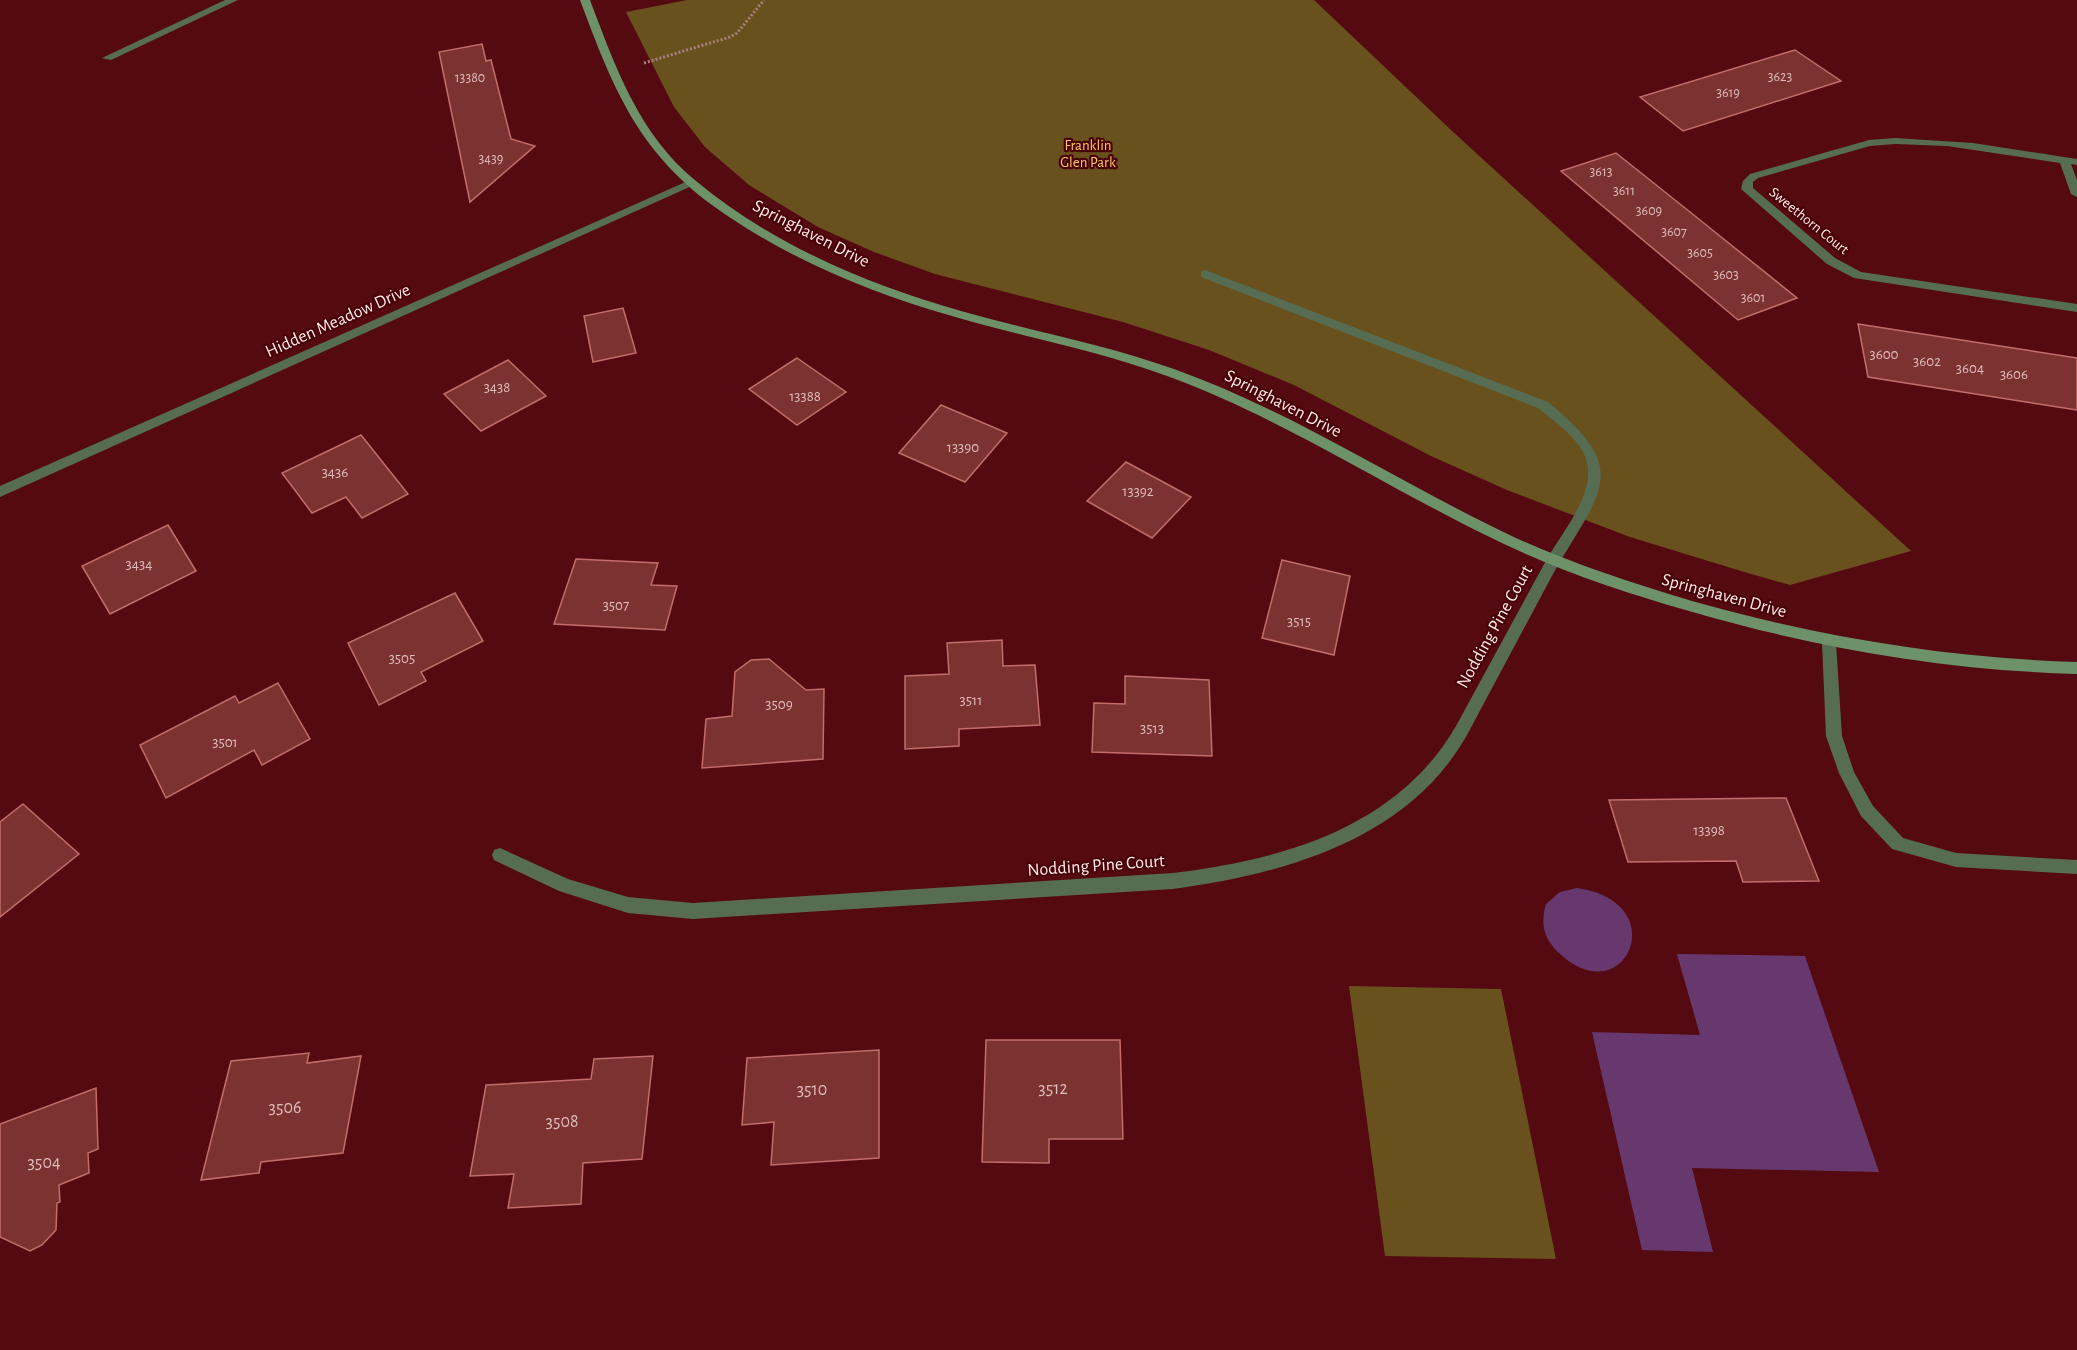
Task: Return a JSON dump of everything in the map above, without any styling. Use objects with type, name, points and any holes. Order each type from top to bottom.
[{"type":"street","points":[[107,58],[233,0]]},
{"type":"street","name":"Springhaven Drive","points":[[585,0],[612,71],[643,132],[690,183],[777,241],[832,268],[925,304],[1108,351],[1234,397],[1504,538],[1553,561],[1625,586],[1715,614],[1829,643],[1934,659],[2077,668]]},
{"type":"street","name":"Sweethorn Court","points":[[2077,162],[1946,144],[1886,141],[1869,143],[1754,176],[1748,181],[1747,189],[1831,261],[1858,275],[2077,308]]},
{"type":"street","points":[[2064,160],[2077,194]]},
{"type":"street","name":"Hidden Meadow Drive","points":[[0,492],[690,183]]},
{"type":"street","name":"Nodding Pine Court","points":[[500,855],[565,886],[628,905],[693,911],[1173,881],[1231,875],[1288,860],[1340,840],[1384,813],[1421,783],[1450,750],[1591,496],[1597,475],[1594,458],[1583,440],[1565,421],[1543,405],[1205,274]]},
{"type":"street","points":[[1829,643],[1834,736],[1846,773],[1867,811],[1898,844],[1956,860],[2077,867]]},
{"type":"path","points":[[612,71],[730,37],[737,33],[764,0]]},
{"type":"green space","name":"Franklin Glen Park","points":[[687,0],[1314,0],[1451,130],[1911,551],[1790,585],[1741,571],[1630,537],[1507,490],[1431,456],[1294,385],[1209,350],[1123,322],[935,274],[874,252],[818,227],[749,185],[705,147],[674,107],[626,12]]},
{"type":"green space","points":[[1349,986],[1501,989],[1556,1259],[1385,1256]]},
{"type":"shaded area","points":[[1577,888],[1607,897],[1625,913],[1632,931],[1630,949],[1620,963],[1604,971],[1583,969],[1560,954],[1550,943],[1545,931],[1543,919],[1546,904],[1560,892]]},
{"type":"shaded area","points":[[1677,954],[1805,956],[1879,1172],[1692,1168],[1713,1252],[1642,1250],[1592,1032],[1700,1035]]},
{"type":"building","points":[[482,44],[486,61],[491,60],[511,139],[535,146],[470,202],[439,52]]},
{"type":"building","points":[[1795,50],[1841,81],[1683,131],[1640,97]]},
{"type":"building","points":[[1616,153],[1797,298],[1738,320],[1561,171]]},
{"type":"building","points":[[623,308],[636,353],[593,362],[584,316]]},
{"type":"building","points":[[1858,324],[2077,358],[2077,410],[1868,377]]},
{"type":"building","points":[[797,358],[846,392],[797,425],[749,389]]},
{"type":"building","points":[[508,360],[546,396],[481,431],[444,394]]},
{"type":"building","points":[[941,405],[1007,433],[965,482],[899,453]]},
{"type":"building","points":[[361,435],[408,494],[362,518],[346,497],[312,513],[282,473]]},
{"type":"building","points":[[1126,462],[1191,497],[1152,538],[1087,501]]},
{"type":"building","points":[[168,525],[196,571],[110,614],[82,566]]},
{"type":"building","points":[[576,559],[658,563],[651,585],[677,586],[665,630],[554,624]]},
{"type":"building","points":[[1282,560],[1350,576],[1334,655],[1262,638]]},
{"type":"building","points":[[455,593],[483,641],[421,672],[426,681],[379,705],[348,643]]},
{"type":"building","points":[[1002,640],[1003,666],[1035,665],[1040,725],[959,729],[959,746],[905,749],[905,676],[949,674],[947,643]]},
{"type":"building","points":[[769,659],[806,690],[824,689],[823,759],[702,768],[706,719],[732,716],[735,672],[751,660]]},
{"type":"building","points":[[1125,676],[1209,680],[1212,756],[1092,752],[1094,703],[1125,704]]},
{"type":"building","points":[[278,683],[310,739],[262,765],[254,750],[166,798],[140,745],[235,696],[239,703]]},
{"type":"building","points":[[1786,798],[1819,881],[1743,882],[1736,861],[1628,862],[1609,800]]},
{"type":"building","points":[[23,804],[79,854],[0,917],[0,822]]},
{"type":"building","points":[[986,1040],[1120,1040],[1123,1139],[1049,1139],[1049,1163],[982,1162]]},
{"type":"building","points":[[879,1050],[879,1158],[771,1165],[774,1122],[742,1125],[747,1058]]},
{"type":"building","points":[[309,1053],[307,1063],[361,1056],[343,1153],[261,1162],[259,1173],[201,1180],[231,1061]]},
{"type":"building","points":[[653,1056],[642,1159],[583,1163],[581,1204],[508,1208],[514,1174],[470,1176],[486,1085],[591,1079],[594,1059]]},
{"type":"building","points":[[96,1088],[98,1149],[88,1153],[89,1173],[59,1185],[60,1202],[57,1203],[56,1230],[42,1245],[30,1251],[0,1237],[0,1124]]}]
